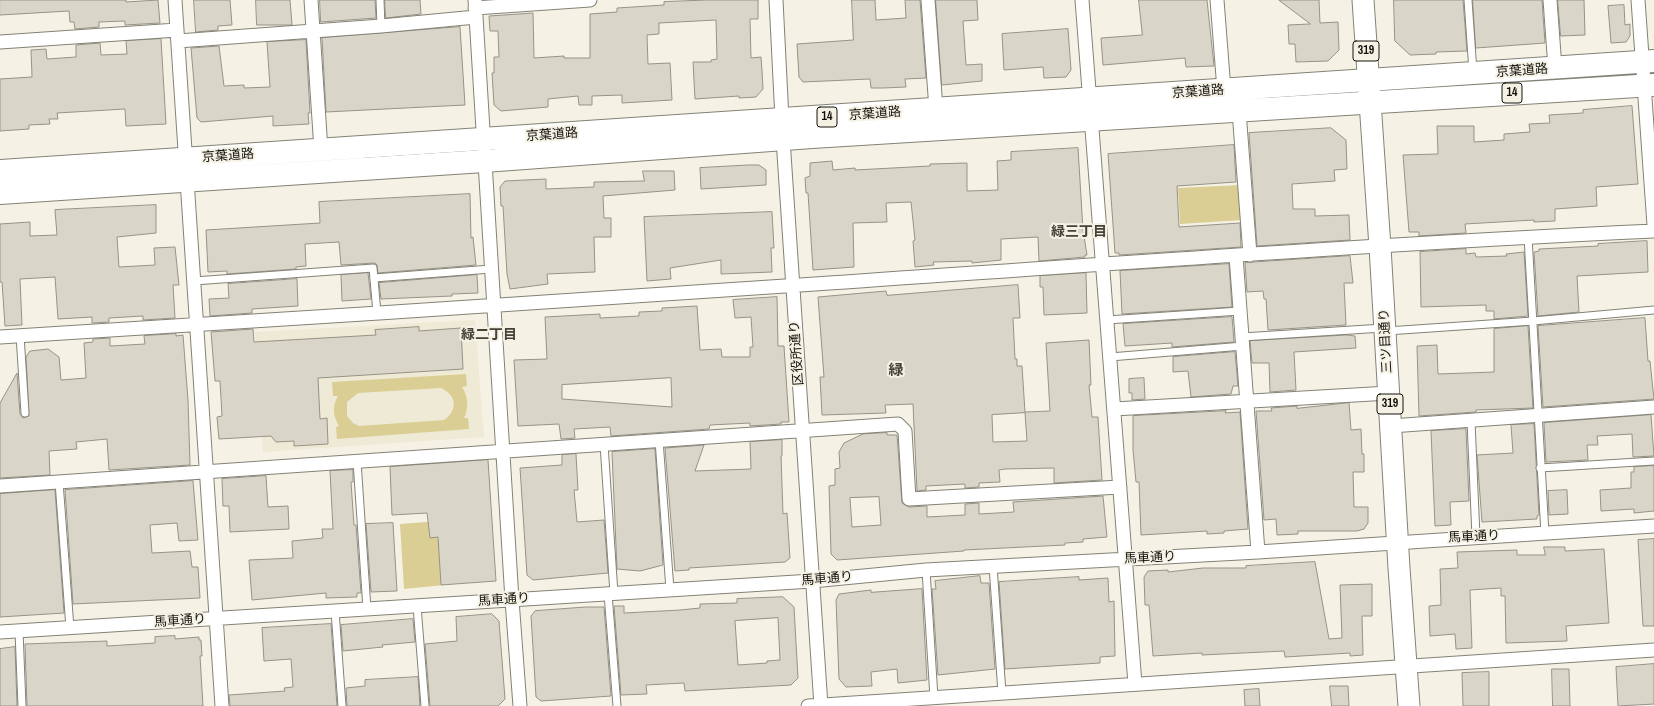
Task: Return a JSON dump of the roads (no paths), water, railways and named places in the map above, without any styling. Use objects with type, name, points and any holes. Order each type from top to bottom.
[{"type":"highway","name":"京葉道路","points":[[0,193],[484,161],[782,130],[936,109],[1648,62]]},
{"type":"highway","name":"京葉道路","points":[[0,171],[483,139],[1092,120],[1649,85]]},
{"type":"main road","name":"三ツ目通り","points":[[1363,0],[1380,247],[1397,543],[1409,706]]},
{"type":"street","points":[[175,0],[222,706]]},
{"type":"street","points":[[311,0],[321,150]]},
{"type":"street","points":[[0,42],[313,31],[381,26],[475,8],[590,0]]},
{"type":"street","name":"区役所通り","points":[[776,0],[782,130],[821,705]]},
{"type":"street","points":[[928,0],[936,109]]},
{"type":"street","points":[[1082,0],[1135,684]]},
{"type":"street","points":[[1217,0],[1224,90]]},
{"type":"street","points":[[1550,0],[1555,68]]},
{"type":"street","points":[[1638,0],[1648,62],[1654,225]]},
{"type":"street","points":[[475,8],[493,306],[520,706]]},
{"type":"street","points":[[1239,111],[1250,255]]},
{"type":"street","points":[[0,337],[197,323],[493,306],[793,286],[1102,263],[1528,237],[1654,231]]},
{"type":"street","points":[[1236,256],[1258,552]]},
{"type":"street","points":[[1114,409],[1247,402],[1389,392]]},
{"type":"street","points":[[1391,426],[1539,417],[1654,407]]},
{"type":"street","points":[[0,486],[898,424],[905,431],[909,499],[1120,487]]},
{"type":"street","name":"馬車通り","points":[[0,632],[812,581],[926,570],[1258,552],[1654,526]]},
{"type":"street","points":[[808,706],[1654,650]]},
{"type":"lane","points":[[380,0],[381,26]]},
{"type":"lane","points":[[1468,0],[1474,74]]},
{"type":"lane","points":[[1528,237],[1539,417],[1540,468],[1545,534]]},
{"type":"lane","points":[[194,281],[373,268],[377,313]]},
{"type":"lane","points":[[374,278],[491,268]]},
{"type":"lane","points":[[1110,357],[1242,342],[1385,330],[1533,321],[1654,310]]},
{"type":"lane","points":[[1107,320],[1240,311]]},
{"type":"lane","points":[[20,335],[25,413]]},
{"type":"lane","points":[[1471,421],[1476,537]]},
{"type":"lane","points":[[659,440],[670,590]]},
{"type":"lane","points":[[604,444],[617,706]]},
{"type":"lane","points":[[357,461],[367,609]]},
{"type":"lane","points":[[1540,468],[1654,461]]},
{"type":"lane","points":[[60,482],[70,628]]},
{"type":"lane","points":[[993,566],[1002,693]]},
{"type":"lane","points":[[926,570],[934,698]]},
{"type":"lane","points":[[417,606],[425,706]]},
{"type":"lane","points":[[335,611],[342,706]]},
{"type":"lane","points":[[19,631],[22,706]]},
{"type":"district","name":"緑三丁目","points":[[1079,232]]},
{"type":"district","name":"緑二丁目","points":[[489,335]]},
{"type":"district","name":"緑","points":[[896,371]]}]
